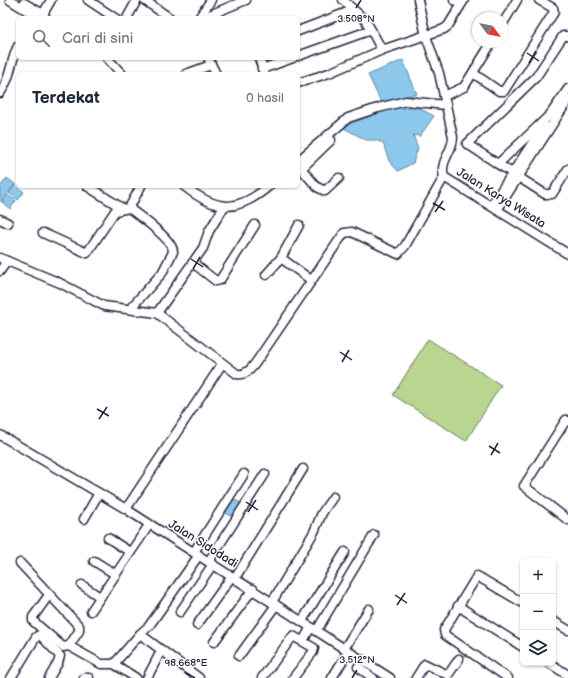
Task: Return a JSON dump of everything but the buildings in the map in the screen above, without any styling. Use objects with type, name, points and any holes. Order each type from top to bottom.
[{"type":"street","points":[[10,0],[39,16]]},
{"type":"street","points":[[20,0],[39,16]]},
{"type":"street","points":[[39,16],[45,0]]},
{"type":"street","points":[[39,16],[51,0]]},
{"type":"street","points":[[88,0],[112,16]]},
{"type":"street","points":[[128,16],[137,0]]},
{"type":"street","points":[[144,0],[167,16]]},
{"type":"street","points":[[201,16],[211,0]]},
{"type":"street","points":[[205,16],[246,0]]},
{"type":"street","points":[[343,0],[353,10],[360,14],[382,50]]},
{"type":"street","name":"Jalan Karya Wisata","points":[[418,0],[426,36],[444,96],[453,143],[443,165],[444,177],[568,254]]},
{"type":"street","points":[[300,82],[328,73],[382,50],[426,36],[448,26],[463,1],[454,0]]},
{"type":"street","points":[[508,15],[517,0]]},
{"type":"street","points":[[473,73],[499,91],[505,90],[554,12],[553,8],[539,0]]},
{"type":"street","points":[[300,30],[353,10]]},
{"type":"street","points":[[300,55],[371,30]]},
{"type":"street","points":[[568,36],[563,36],[532,80],[467,144],[540,192],[552,194],[568,169]]},
{"type":"street","points":[[444,96],[464,87],[488,48]]},
{"type":"street","points":[[0,93],[8,82],[16,51]]},
{"type":"street","points":[[109,60],[120,72]]},
{"type":"street","points":[[260,60],[263,72],[290,60]]},
{"type":"street","points":[[190,72],[210,62],[215,72]]},
{"type":"street","points":[[494,208],[568,89]]},
{"type":"street","points":[[515,175],[568,100]]},
{"type":"street","points":[[300,164],[348,118],[406,101],[446,105]]},
{"type":"street","points":[[498,164],[553,112]]},
{"type":"street","points":[[300,164],[331,140]]},
{"type":"street","points":[[300,166],[316,187],[324,191],[339,178]]},
{"type":"street","points":[[0,272],[3,260],[60,283],[104,306],[157,313],[237,374],[243,375],[248,372],[261,355],[311,280],[347,231],[352,232],[395,254],[401,252],[444,177]]},
{"type":"street","points":[[91,188],[126,208],[171,244],[174,249],[162,273],[130,309]]},
{"type":"street","points":[[44,233],[87,252],[115,211],[126,208],[140,188]]},
{"type":"street","points":[[187,188],[202,199],[224,207],[245,204],[266,188]]},
{"type":"street","points":[[157,313],[203,248],[209,230],[224,207]]},
{"type":"street","points":[[0,219],[8,223]]},
{"type":"street","points":[[193,263],[216,281],[220,280],[255,225]]},
{"type":"street","points":[[266,275],[281,258],[300,225]]},
{"type":"street","points":[[281,258],[311,280]]},
{"type":"street","points":[[126,509],[220,367]]},
{"type":"street","points":[[567,421],[524,486],[568,520]]},
{"type":"street","name":"Jalan Sidodadi","points":[[0,435],[126,509],[149,525],[197,553],[314,628],[346,651],[390,678]]},
{"type":"street","points":[[198,625],[233,577],[303,469]]},
{"type":"street","points":[[114,664],[140,634],[150,626],[197,553],[244,474]]},
{"type":"street","points":[[180,612],[265,474]]},
{"type":"street","points":[[84,519],[99,493]]},
{"type":"street","points":[[239,656],[274,603],[314,532],[322,513],[333,497]]},
{"type":"street","points":[[91,610],[149,525]]},
{"type":"street","points":[[303,640],[314,628],[374,535]]},
{"type":"street","points":[[108,538],[130,552]]},
{"type":"street","points":[[302,621],[345,552]]},
{"type":"street","points":[[94,561],[115,574]]},
{"type":"street","points":[[20,563],[79,626],[79,631],[69,646]]},
{"type":"street","points":[[508,678],[444,632],[477,576],[520,601]]},
{"type":"street","points":[[82,585],[100,597]]},
{"type":"street","points":[[214,642],[253,589]]},
{"type":"street","points":[[50,595],[35,613],[33,620],[60,645],[65,647],[69,646],[101,664],[114,664],[136,678]]},
{"type":"street","points":[[458,606],[520,645]]},
{"type":"street","points":[[332,678],[368,609]]},
{"type":"street","points":[[556,623],[568,630]]},
{"type":"street","points":[[140,634],[199,678]]},
{"type":"street","points":[[11,678],[39,635],[60,656],[58,663],[49,678]]},
{"type":"street","points":[[262,678],[291,636],[303,640],[314,648],[294,678]]},
{"type":"street","points":[[147,678],[161,651]]},
{"type":"street","points":[[416,678],[426,664],[448,675],[459,659]]},
{"type":"street","points":[[554,666],[568,675]]},
{"type":"street","points":[[358,668],[373,678]]},
{"type":"street","points":[[84,678],[89,678]]},
{"type":"green space","points":[[428,339],[501,385],[466,441],[393,395]]},
{"type":"water","points":[[403,60],[417,94],[381,102],[368,75]]},
{"type":"water","points":[[391,108],[419,108],[434,116],[420,136],[413,135],[418,148],[413,163],[398,171],[389,161],[383,143],[375,140],[366,140],[342,127]]},
{"type":"water","points":[[7,178],[15,184],[1,202],[0,187]]},
{"type":"water","points":[[15,185],[16,188],[19,188],[24,192],[18,200],[9,193]]},
{"type":"water","points":[[8,195],[16,201],[10,209],[2,202]]},
{"type":"water","points":[[230,498],[241,503],[234,517],[223,512]]}]
